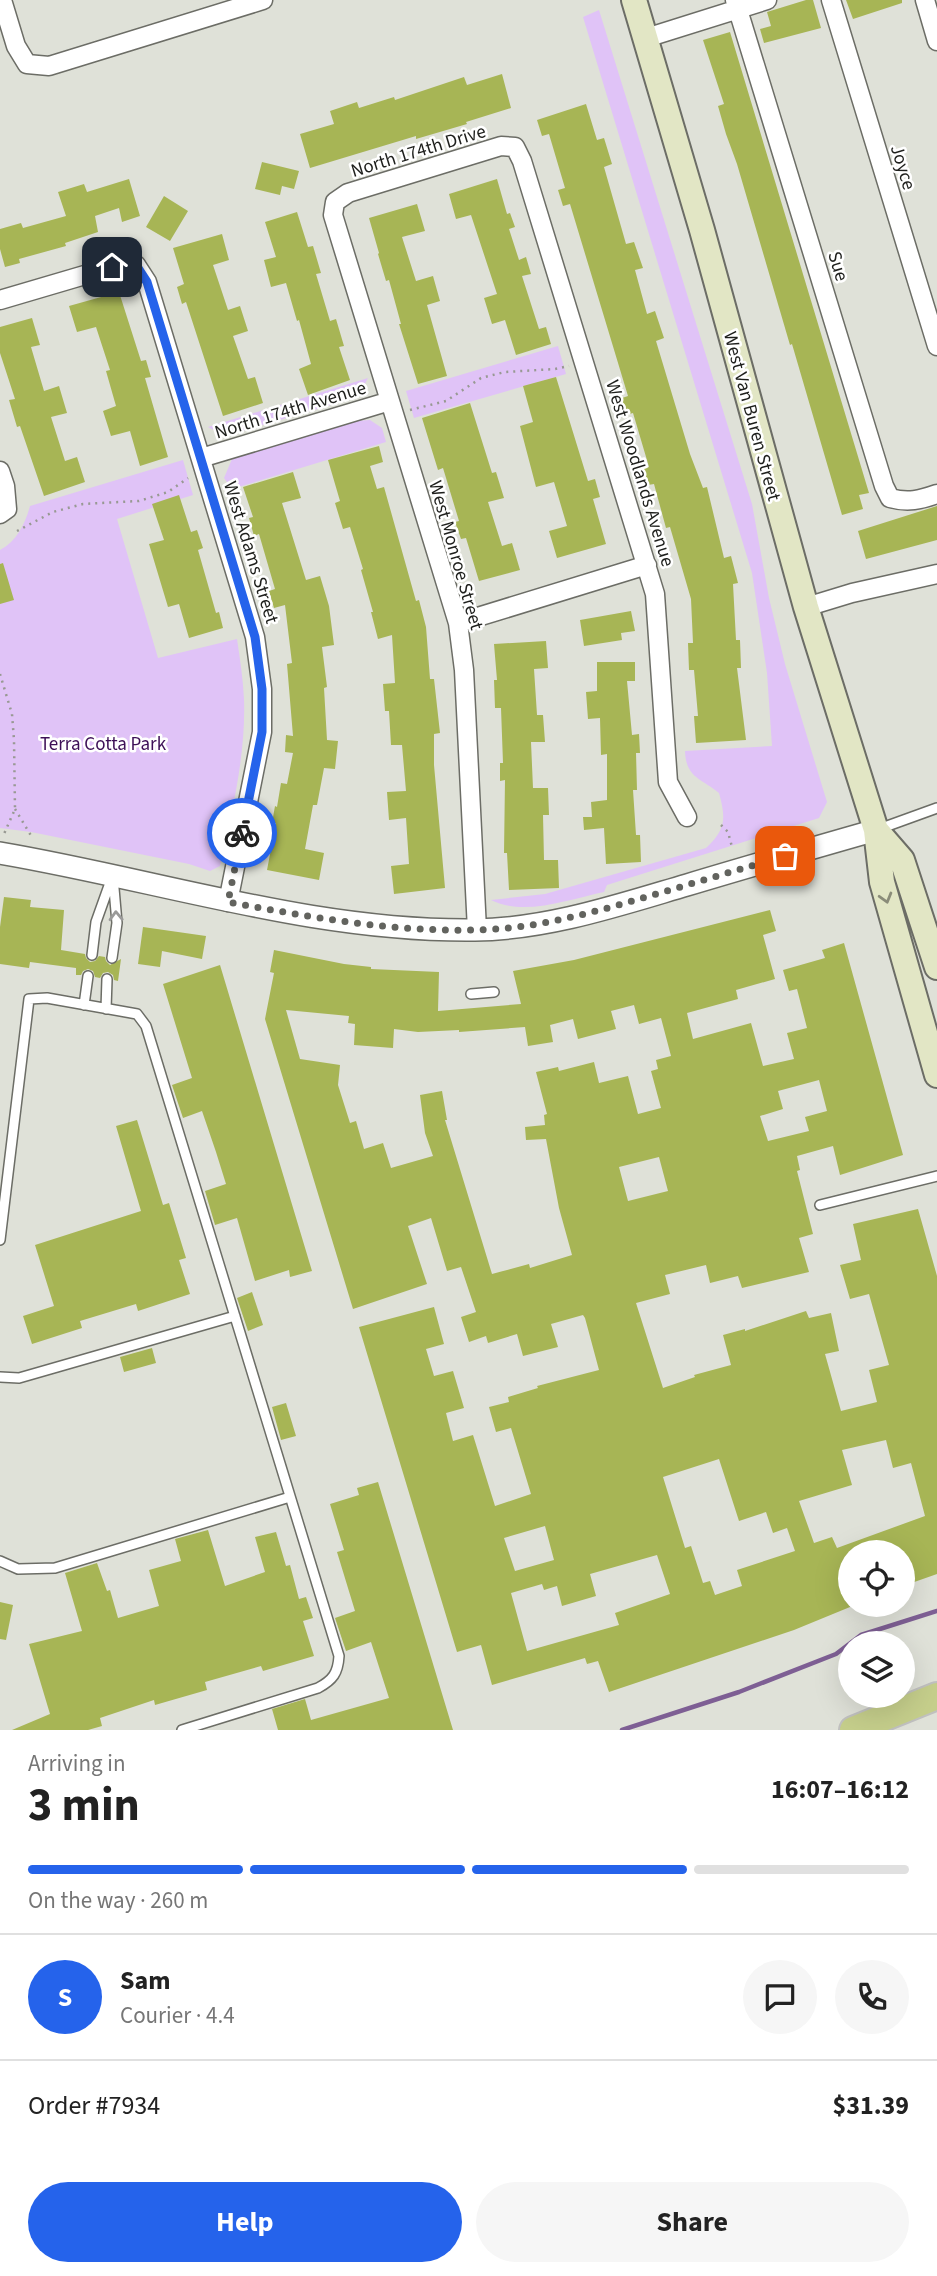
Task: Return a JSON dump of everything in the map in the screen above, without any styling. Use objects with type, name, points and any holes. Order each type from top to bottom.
[{"type":"main road","name":"West Van Buren Street","points":[[634,0],[702,230],[806,607],[876,830],[882,882],[937,1075]]},
{"type":"main road","name":"West Van Buren Street","points":[[876,830],[902,860],[937,967]]},
{"type":"main road","points":[[853,1730],[937,1696]]},
{"type":"street","points":[[2,0],[16,46],[27,64],[49,66],[263,0]]},
{"type":"street","points":[[646,38],[737,4],[767,0]]},
{"type":"street","name":"Joyce","points":[[831,0],[937,346]]},
{"type":"street","points":[[925,0],[937,41]]},
{"type":"street","name":"Sue","points":[[737,4],[884,486],[890,498],[902,501],[913,502],[937,494]]},
{"type":"street","name":"North 174th Drive","points":[[335,202],[348,193],[502,146],[515,147]]},
{"type":"street","name":"West Woodlands Avenue","points":[[515,147],[522,161],[655,594],[668,782],[687,817]]},
{"type":"street","name":"West Monroe Street","points":[[335,202],[333,215],[458,623],[464,670],[477,930]]},
{"type":"street","name":"West Adams Street","points":[[0,300],[112,267],[136,265],[147,282],[255,637],[262,689],[262,732],[228,902]]},
{"type":"street","name":"North 174th Avenue","points":[[201,458],[390,401]]},
{"type":"street","points":[[0,471],[5,486],[4,512]]},
{"type":"street","points":[[458,623],[647,565]]},
{"type":"street","points":[[806,607],[852,593],[937,574]]},
{"type":"street","points":[[1,846],[45,861],[228,902],[312,917],[396,928],[477,930],[530,925],[593,913],[876,830]]},
{"type":"lane","points":[[876,830],[937,808]]},
{"type":"lane","points":[[92,955],[96,922],[113,875]]},
{"type":"lane","points":[[112,958],[117,923],[113,875]]},
{"type":"lane","points":[[84,1005],[88,976]]},
{"type":"lane","points":[[106,1009],[107,979]]},
{"type":"lane","points":[[471,994],[494,992]]},
{"type":"lane","points":[[0,1240],[29,999],[47,998],[136,1014],[146,1026],[339,1656],[339,1667],[332,1681],[318,1688],[182,1730]]},
{"type":"lane","points":[[820,1205],[937,1176]]},
{"type":"lane","points":[[0,1377],[19,1378],[235,1316]]},
{"type":"lane","points":[[0,1561],[18,1569],[55,1568],[290,1497]]},
{"type":"path","points":[[410,410],[446,401],[481,378],[505,372],[555,369],[584,362]]},
{"type":"path","points":[[18,531],[53,512],[83,504],[139,501],[159,495],[190,477]]},
{"type":"path","points":[[0,674],[12,715],[15,809],[1,846]]},
{"type":"path","points":[[15,809],[45,861]]},
{"type":"path","points":[[721,825],[728,832],[732,847]]},
{"type":"green space","points":[[599,10],[752,504],[769,598],[785,664],[827,802],[819,818],[607,885],[604,892],[547,905],[518,907],[491,900],[545,894],[706,848],[723,823],[721,802],[719,793],[691,772],[685,751],[772,746],[767,673],[752,573],[583,17]]},
{"type":"green space","points":[[558,346],[566,374],[414,418],[406,391]]},
{"type":"green space","points":[[368,378],[358,397],[225,436],[208,427]]},
{"type":"green space","points":[[370,420],[382,428],[386,442],[232,489],[224,478],[232,459],[355,421]]},
{"type":"green space","name":"Terra Cotta Park","points":[[183,460],[193,495],[117,519],[158,658],[237,639],[244,699],[243,741],[220,866],[210,871],[189,864],[0,828],[0,550],[20,531],[30,506]]},
{"type":"building","points":[[813,0],[821,28],[764,43],[760,29],[771,26],[767,12]]},
{"type":"building","points":[[846,0],[902,0],[902,3],[853,19]]},
{"type":"building","points":[[730,32],[869,493],[859,495],[863,509],[842,515],[718,106],[724,104],[703,40]]},
{"type":"building","points":[[502,74],[511,108],[466,122],[467,124],[416,139],[416,136],[310,168],[300,134],[334,124],[330,111],[357,102],[359,108],[394,97],[395,100],[464,77],[467,85]]},
{"type":"building","points":[[586,104],[597,140],[604,138],[612,164],[604,167],[626,244],[634,242],[643,268],[635,270],[647,314],[655,311],[664,338],[656,341],[690,454],[703,488],[707,487],[724,558],[731,556],[738,583],[733,584],[736,640],[740,640],[741,668],[737,668],[746,740],[696,743],[694,716],[698,716],[694,670],[689,670],[688,643],[693,643],[691,599],[670,527],[666,528],[654,484],[648,485],[643,469],[649,467],[633,413],[626,415],[622,398],[628,396],[570,204],[563,206],[558,190],[565,188],[549,134],[542,136],[537,120]]},
{"type":"building","points":[[262,162],[299,171],[294,189],[282,186],[280,195],[255,189]]},
{"type":"building","points":[[129,179],[140,216],[122,222],[119,208],[95,216],[98,232],[65,243],[66,246],[19,259],[20,263],[5,267],[0,249],[0,229],[21,223],[23,228],[66,216],[58,192],[84,184],[87,192]]},
{"type":"building","points":[[497,179],[507,214],[510,213],[515,227],[509,229],[519,260],[526,257],[531,274],[522,276],[539,329],[546,327],[551,344],[516,355],[505,320],[492,324],[484,298],[497,294],[471,215],[456,219],[449,194]]},
{"type":"building","points":[[164,196],[188,211],[170,241],[146,227]]},
{"type":"building","points":[[417,204],[425,231],[402,237],[416,281],[433,276],[440,301],[427,305],[447,376],[418,384],[369,218]]},
{"type":"building","points":[[297,212],[308,247],[313,246],[321,273],[316,274],[330,321],[336,319],[344,346],[339,347],[350,380],[308,395],[299,369],[311,364],[299,320],[297,321],[286,283],[271,287],[264,260],[276,257],[265,222]]},
{"type":"building","points":[[222,234],[229,260],[213,265],[228,310],[240,306],[248,331],[233,336],[248,379],[255,377],[263,403],[223,416],[186,302],[182,304],[177,287],[184,284],[173,248]]},
{"type":"building","points":[[119,292],[141,361],[146,360],[151,377],[145,378],[168,457],[140,466],[130,431],[111,436],[103,411],[116,406],[106,371],[110,370],[96,327],[77,332],[69,306]]},
{"type":"building","points":[[32,318],[40,345],[31,347],[44,391],[59,386],[67,413],[51,417],[65,461],[77,457],[85,482],[44,496],[20,426],[17,427],[9,400],[15,399],[0,353],[0,327]]},
{"type":"building","points":[[556,377],[588,481],[595,479],[600,497],[593,499],[606,544],[557,558],[549,531],[567,526],[554,482],[536,487],[520,426],[533,422],[523,386]]},
{"type":"building","points":[[470,403],[492,473],[496,472],[504,498],[488,502],[502,546],[512,543],[520,570],[479,581],[466,538],[461,539],[455,522],[459,521],[443,468],[438,470],[422,418]]},
{"type":"building","points":[[379,446],[383,462],[370,466],[377,489],[384,487],[416,601],[419,600],[426,627],[430,679],[434,679],[440,733],[434,734],[434,765],[445,888],[394,894],[391,866],[409,864],[406,818],[389,820],[387,792],[406,791],[402,745],[391,745],[389,711],[385,711],[383,684],[395,683],[392,635],[378,639],[361,570],[363,569],[350,527],[343,529],[335,503],[340,501],[328,460]]},
{"type":"building","points":[[293,472],[301,498],[282,503],[306,580],[320,576],[329,606],[334,645],[322,647],[327,687],[324,688],[327,740],[338,741],[335,769],[324,768],[317,805],[313,805],[305,849],[324,853],[319,880],[267,870],[276,823],[272,823],[275,806],[277,807],[281,783],[287,784],[293,753],[285,752],[286,735],[293,736],[287,664],[292,663],[285,605],[274,608],[269,591],[275,589],[259,534],[254,536],[249,518],[253,517],[243,487]]},
{"type":"building","points":[[179,495],[191,532],[197,530],[203,548],[198,550],[223,628],[189,638],[179,604],[168,607],[149,544],[164,540],[152,504]]},
{"type":"building","points":[[937,506],[937,540],[866,559],[858,531]]},
{"type":"building","points":[[3,563],[14,600],[0,604],[0,564]]},
{"type":"building","points":[[631,611],[635,631],[621,633],[622,640],[584,646],[580,620]]},
{"type":"building","points":[[546,641],[548,668],[534,669],[537,715],[543,715],[545,742],[531,742],[533,788],[548,788],[549,815],[543,815],[544,860],[558,860],[559,888],[509,890],[507,853],[504,853],[505,780],[500,781],[500,763],[503,763],[501,708],[495,708],[494,680],[497,680],[494,644]]},
{"type":"building","points":[[597,662],[635,662],[635,681],[627,681],[632,735],[639,734],[640,753],[636,753],[637,790],[633,790],[641,862],[606,864],[604,828],[584,830],[583,817],[592,817],[591,802],[607,800],[607,754],[601,755],[600,718],[588,719],[586,692],[597,691]]},
{"type":"building","points":[[4,897],[31,900],[30,907],[64,910],[61,950],[85,954],[90,962],[99,956],[105,957],[110,965],[121,959],[118,981],[108,972],[103,973],[100,978],[95,977],[93,971],[88,969],[81,975],[76,975],[76,968],[30,962],[29,968],[0,964],[0,927]]},
{"type":"building","points":[[770,910],[776,931],[763,935],[775,979],[736,990],[738,999],[687,1013],[693,1039],[751,1023],[763,1066],[794,1059],[787,1033],[807,1028],[797,989],[789,991],[783,970],[825,958],[822,950],[844,943],[903,1155],[840,1175],[833,1146],[797,1156],[800,1170],[797,1171],[813,1234],[799,1238],[809,1272],[742,1288],[738,1276],[710,1283],[706,1265],[665,1275],[670,1294],[636,1303],[663,1388],[695,1377],[694,1375],[731,1365],[723,1335],[745,1331],[806,1311],[809,1318],[831,1313],[839,1351],[825,1354],[841,1411],[877,1402],[869,1370],[889,1365],[869,1294],[850,1299],[840,1265],[861,1260],[853,1224],[918,1209],[937,1276],[937,1574],[915,1582],[915,1540],[859,1540],[925,1516],[911,1463],[893,1468],[886,1440],[842,1450],[852,1485],[799,1501],[814,1543],[832,1537],[838,1548],[838,1612],[794,1630],[609,1692],[598,1661],[587,1664],[585,1658],[492,1685],[481,1645],[457,1652],[359,1327],[434,1307],[444,1344],[426,1349],[434,1376],[453,1371],[464,1408],[446,1413],[453,1441],[473,1435],[495,1506],[531,1494],[511,1428],[496,1432],[489,1407],[509,1402],[508,1397],[538,1388],[537,1386],[599,1370],[585,1318],[583,1315],[551,1324],[558,1347],[523,1356],[517,1334],[488,1343],[486,1336],[469,1342],[461,1317],[476,1312],[461,1267],[447,1271],[431,1218],[408,1226],[427,1284],[353,1309],[265,1019],[274,973],[270,972],[274,950],[371,969],[439,972],[438,1011],[521,1004],[513,971],[574,960]],"holes":[[[634,1005],[639,1024],[661,1018],[671,1056],[656,1060],[658,1069],[651,1071],[661,1108],[638,1114],[628,1076],[599,1083],[594,1062],[559,1071],[558,1067],[536,1072],[547,1114],[544,1115],[545,1125],[525,1127],[526,1140],[546,1139],[559,1208],[572,1255],[530,1268],[529,1264],[492,1274],[445,1120],[442,1091],[420,1095],[425,1133],[433,1156],[391,1168],[383,1143],[364,1149],[356,1121],[350,1123],[338,1085],[340,1065],[300,1059],[286,1010],[349,1016],[348,1023],[355,1024],[354,1045],[393,1048],[394,1029],[459,1032],[525,1027],[528,1046],[553,1042],[550,1025],[573,1019],[578,1039],[616,1029],[611,1011]],[[819,1080],[827,1111],[805,1117],[809,1131],[768,1141],[760,1116],[783,1109],[778,1091]],[[659,1157],[668,1191],[628,1201],[619,1167]],[[719,1459],[739,1521],[766,1512],[773,1533],[787,1528],[795,1551],[737,1570],[742,1586],[715,1595],[710,1581],[703,1583],[691,1546],[685,1548],[663,1477]],[[545,1526],[554,1560],[515,1571],[504,1538]],[[657,1555],[670,1594],[615,1613],[619,1625],[527,1651],[511,1593],[542,1584],[544,1590],[557,1586],[562,1606],[596,1596],[590,1574]]]},
{"type":"building","points":[[143,927],[206,936],[202,959],[162,951],[160,967],[138,964]]},
{"type":"building","points":[[220,965],[312,1271],[290,1277],[289,1270],[255,1281],[237,1218],[215,1225],[205,1191],[226,1184],[202,1111],[183,1118],[172,1085],[192,1078],[163,984]]},
{"type":"building","points":[[137,1120],[163,1205],[169,1203],[186,1258],[179,1260],[190,1294],[138,1311],[136,1304],[80,1321],[82,1328],[32,1344],[23,1316],[54,1306],[35,1245],[141,1211],[116,1126]]},
{"type":"building","points":[[252,1292],[263,1325],[248,1331],[237,1298]]},
{"type":"building","points":[[152,1348],[156,1363],[124,1372],[120,1357]]},
{"type":"building","points":[[286,1403],[296,1436],[281,1440],[272,1407]]},
{"type":"building","points":[[378,1482],[453,1730],[278,1730],[272,1709],[305,1699],[311,1720],[389,1698],[371,1642],[346,1651],[335,1618],[355,1611],[337,1552],[344,1550],[330,1504],[359,1495],[357,1488]]},
{"type":"building","points":[[208,1530],[225,1586],[265,1572],[255,1537],[276,1532],[286,1566],[290,1565],[299,1599],[306,1597],[313,1618],[303,1621],[314,1656],[263,1671],[261,1666],[205,1682],[207,1690],[155,1705],[154,1700],[100,1718],[102,1726],[88,1730],[12,1730],[50,1714],[29,1644],[82,1631],[65,1573],[97,1563],[107,1591],[110,1590],[118,1618],[159,1606],[149,1570],[181,1561],[175,1539]]},
{"type":"building","points":[[0,1602],[13,1605],[6,1640],[0,1639]]},
{"type":"waterway","points":[[622,1730],[739,1692],[836,1654],[861,1635],[937,1611]]},
{"type":"way so far","points":[[242,833],[228,902],[396,928],[477,930],[530,925],[593,913],[785,856]]},
{"type":"route","points":[[112,267],[136,265],[147,282],[255,637],[262,689],[262,732],[242,833]]}]
